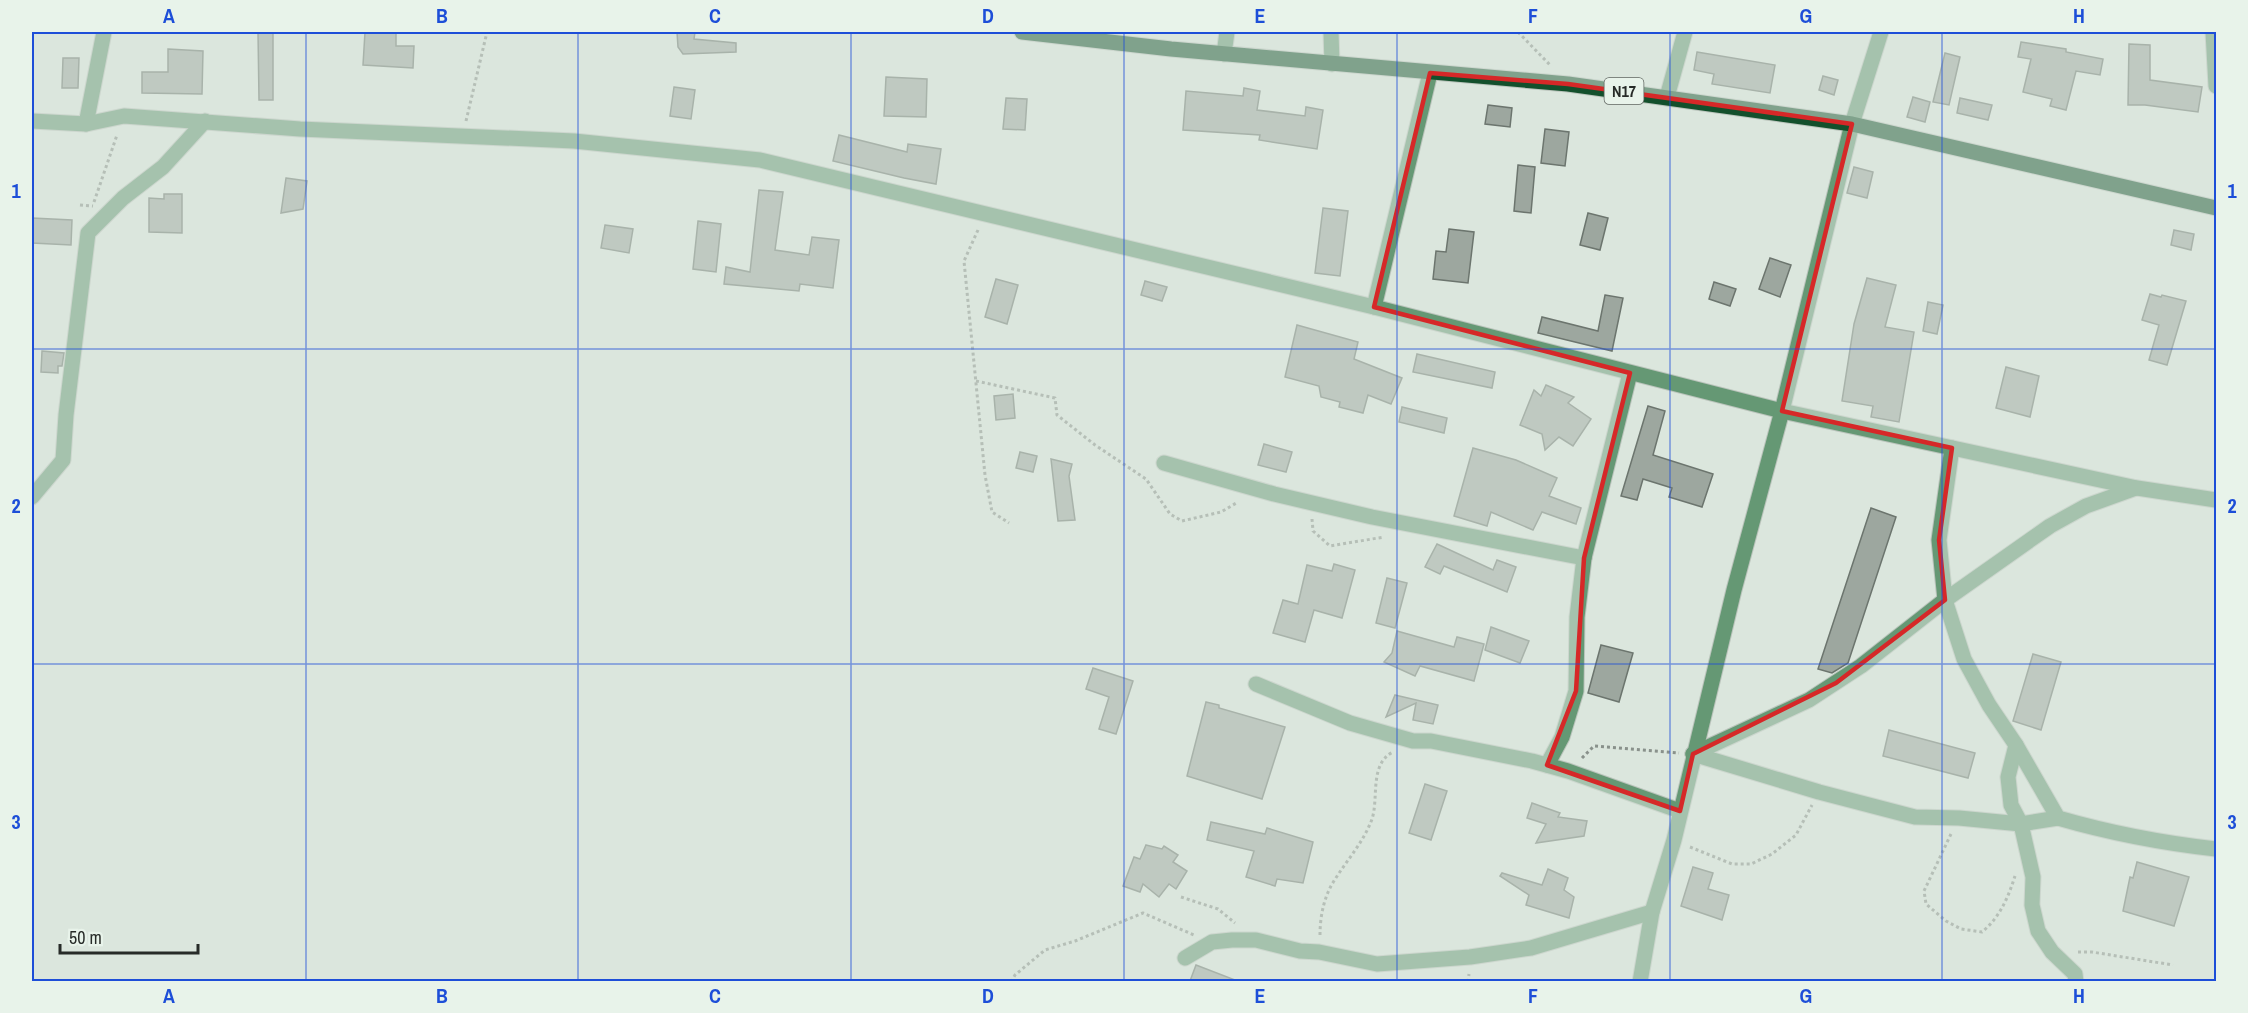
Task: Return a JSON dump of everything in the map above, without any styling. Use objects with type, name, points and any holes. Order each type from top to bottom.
[{"type":"main road","name":"N17","points":[[1022,32],[1224,54],[1568,84],[1852,124],[2217,208]]},
{"type":"street","points":[[86,124],[104,32]]},
{"type":"street","points":[[1224,54],[1227,32]]},
{"type":"street","points":[[1331,32],[1332,64]]},
{"type":"street","points":[[1667,97],[1685,32]]},
{"type":"street","points":[[1640,981],[1652,912],[1674,840],[1852,124],[1881,32]]},
{"type":"street","points":[[2213,32],[2217,86]]},
{"type":"street","points":[[1374,307],[1430,73]]},
{"type":"street","points":[[32,121],[86,124],[123,116],[300,129],[463,134],[574,141],[760,160],[1374,307],[1782,411],[2137,488],[2217,500]]},
{"type":"street","points":[[32,497],[63,460],[66,415],[88,233],[123,198],[163,167],[205,121]]},
{"type":"street","points":[[1547,765],[1562,737],[1572,710],[1576,691],[1577,616],[1584,558],[1630,373]]},
{"type":"street","points":[[1952,448],[1939,540],[1945,600],[1964,659],[1989,705],[2016,745],[2058,818]]},
{"type":"street","points":[[1164,463],[1310,502],[1417,527],[1584,558]]},
{"type":"street","points":[[1694,754],[1809,700],[1861,666],[1945,600],[2050,526],[2086,506],[2137,488]]},
{"type":"street","points":[[1256,684],[1350,723],[1413,741],[1431,741],[1547,765],[1680,811]]},
{"type":"street","points":[[2016,745],[2008,777],[2011,805],[2021,824],[2033,877],[2032,905],[2038,931],[2052,952],[2074,974],[2076,981]]},
{"type":"street","points":[[1694,754],[1819,792],[1915,817],[1959,818],[2021,824],[2058,818],[2106,832],[2147,840],[2217,849]]},
{"type":"street","points":[[1185,958],[1212,942],[1256,940],[1300,951],[1319,952],[1377,964],[1470,957],[1531,948],[1652,912]]},
{"type":"path","points":[[463,134],[487,32]]},
{"type":"path","points":[[1518,32],[1568,84]]},
{"type":"path","points":[[93,228],[93,206],[123,116]]},
{"type":"path","points":[[985,214],[964,261],[985,475],[992,512],[1009,523]]},
{"type":"path","points":[[976,381],[1055,398],[1057,415],[1095,445],[1146,479],[1170,514],[1182,521],[1221,512],[1244,498]]},
{"type":"path","points":[[1310,502],[1313,531],[1330,546],[1393,536],[1417,527]]},
{"type":"path","points":[[1319,952],[1321,918],[1330,888],[1359,845],[1374,813],[1377,795],[1376,776],[1387,755],[1413,741]]},
{"type":"path","points":[[1568,771],[1594,746],[1694,754]]},
{"type":"path","points":[[1674,840],[1732,864],[1751,864],[1772,854],[1796,835],[1819,792]]},
{"type":"path","points":[[1959,818],[1924,891],[1926,904],[1946,921],[1961,929],[1982,932],[1995,921],[2009,895],[2016,874]]},
{"type":"path","points":[[1180,897],[1218,909],[1256,940]]},
{"type":"path","points":[[1011,981],[1045,950],[1076,941],[1143,914],[1212,942]]},
{"type":"path","points":[[2052,952],[2092,952],[2173,965]]},
{"type":"highlighted area","points":[[1430,73],[1568,84],[1852,124],[1782,411],[1952,448],[1939,540],[1945,600],[1836,683],[1693,754],[1680,811],[1547,765],[1576,691],[1584,558],[1630,373],[1374,307]]},
{"type":"building","points":[[258,32],[273,32],[273,100],[259,100]]},
{"type":"building","points":[[365,32],[396,32],[396,46],[414,46],[413,68],[363,65]]},
{"type":"building","points":[[677,32],[695,32],[694,39],[736,43],[736,52],[683,54],[678,47]]},
{"type":"building","points":[[2021,42],[2066,49],[2066,52],[2103,59],[2100,75],[2076,71],[2066,110],[2050,106],[2052,99],[2023,92],[2031,59],[2018,57]]},
{"type":"building","points":[[2129,44],[2150,45],[2150,80],[2202,87],[2198,112],[2128,105]]},
{"type":"building","points":[[168,49],[203,51],[202,94],[142,93],[142,72],[168,72]]},
{"type":"building","points":[[1697,52],[1775,65],[1770,93],[1712,84],[1714,74],[1694,70]]},
{"type":"building","points":[[1945,53],[1960,57],[1949,105],[1933,102]]},
{"type":"building","points":[[63,58],[79,58],[78,88],[62,88]]},
{"type":"building","points":[[1823,76],[1838,80],[1834,95],[1819,90]]},
{"type":"building","points":[[886,77],[927,79],[926,117],[884,116]]},
{"type":"building","points":[[674,87],[695,90],[691,119],[670,116]]},
{"type":"building","points":[[1244,88],[1260,91],[1257,110],[1305,116],[1306,107],[1323,110],[1317,149],[1259,140],[1260,135],[1183,130],[1186,91],[1243,96]]},
{"type":"building","points":[[1913,97],[1930,102],[1925,122],[1907,117]]},
{"type":"building","points":[[1006,98],[1027,99],[1025,130],[1003,129]]},
{"type":"building","points":[[1960,98],[1992,105],[1988,120],[1957,113]]},
{"type":"building","points":[[1488,105],[1512,108],[1510,127],[1485,124]]},
{"type":"building","points":[[1545,129],[1569,132],[1565,166],[1541,163]]},
{"type":"building","points":[[839,135],[907,152],[908,144],[941,149],[936,184],[833,161]]},
{"type":"building","points":[[1518,165],[1535,167],[1531,213],[1514,211]]},
{"type":"building","points":[[1854,167],[1873,172],[1867,198],[1847,193]]},
{"type":"building","points":[[286,178],[307,181],[303,209],[281,213]]},
{"type":"building","points":[[759,190],[783,192],[775,250],[809,255],[812,237],[839,240],[833,288],[800,284],[799,291],[724,284],[726,267],[750,272]]},
{"type":"building","points":[[164,194],[182,194],[182,233],[149,232],[149,198],[164,199]]},
{"type":"building","points":[[1323,208],[1348,211],[1340,276],[1315,273]]},
{"type":"building","points":[[1588,213],[1608,218],[1600,250],[1580,245]]},
{"type":"building","points":[[32,218],[72,220],[71,245],[32,243]]},
{"type":"building","points":[[698,221],[721,224],[716,272],[693,269]]},
{"type":"building","points":[[605,225],[633,229],[629,253],[601,248]]},
{"type":"building","points":[[1449,229],[1474,232],[1468,283],[1433,279],[1436,251],[1446,252]]},
{"type":"building","points":[[2174,230],[2194,234],[2191,250],[2171,245]]},
{"type":"building","points":[[1770,258],[1791,265],[1780,297],[1759,289]]},
{"type":"building","points":[[1867,278],[1896,285],[1885,327],[1914,332],[1899,422],[1871,417],[1873,406],[1842,401],[1854,324]]},
{"type":"building","points":[[996,279],[1018,285],[1007,324],[985,317]]},
{"type":"building","points":[[1145,281],[1167,287],[1162,301],[1141,295]]},
{"type":"building","points":[[1714,282],[1736,289],[1730,306],[1709,299]]},
{"type":"building","points":[[2150,294],[2186,301],[2167,365],[2149,360],[2159,325],[2142,320]]},
{"type":"building","points":[[1605,295],[1623,298],[1612,351],[1538,333],[1542,317],[1598,331]]},
{"type":"building","points":[[1928,302],[1943,305],[1937,334],[1923,331]]},
{"type":"building","points":[[1297,325],[1358,342],[1354,359],[1402,378],[1391,404],[1368,395],[1363,413],[1339,407],[1340,402],[1321,397],[1319,386],[1285,377]]},
{"type":"building","points":[[42,351],[64,353],[62,366],[58,366],[58,373],[41,372]]},
{"type":"building","points":[[1417,354],[1495,372],[1492,388],[1413,372]]},
{"type":"building","points":[[2006,367],[2039,376],[2030,417],[1996,408]]},
{"type":"building","points":[[1546,385],[1574,397],[1568,403],[1591,419],[1573,446],[1559,437],[1545,450],[1542,434],[1520,425],[1534,390],[1541,396]]},
{"type":"building","points":[[1013,394],[1015,418],[996,420],[994,396]]},
{"type":"building","points":[[1648,406],[1665,411],[1653,455],[1713,474],[1702,507],[1669,497],[1672,488],[1643,479],[1637,500],[1621,496]]},
{"type":"building","points":[[1402,407],[1447,418],[1444,433],[1399,422]]},
{"type":"building","points":[[1264,444],[1292,452],[1286,472],[1258,465]]},
{"type":"building","points":[[1473,448],[1516,460],[1557,478],[1549,496],[1581,508],[1576,524],[1542,512],[1533,530],[1491,512],[1487,526],[1454,516]]},
{"type":"building","points":[[1020,452],[1037,456],[1033,472],[1016,468]]},
{"type":"building","points":[[1051,459],[1072,464],[1069,476],[1075,520],[1058,521]]},
{"type":"building","points":[[1871,508],[1896,517],[1848,663],[1832,673],[1818,669]]},
{"type":"building","points":[[1437,544],[1493,570],[1497,560],[1516,567],[1507,592],[1444,566],[1440,574],[1425,567]]},
{"type":"building","points":[[1334,564],[1355,570],[1342,618],[1314,610],[1305,642],[1273,633],[1283,600],[1298,604],[1307,565],[1332,571]]},
{"type":"building","points":[[1387,578],[1407,583],[1395,628],[1376,623]]},
{"type":"building","points":[[1491,627],[1529,641],[1520,663],[1485,650]]},
{"type":"building","points":[[1397,631],[1454,647],[1457,637],[1484,644],[1474,681],[1420,666],[1415,676],[1384,662],[1392,653]]},
{"type":"building","points":[[1601,645],[1633,653],[1619,702],[1588,693]]},
{"type":"building","points":[[2033,654],[2061,662],[2041,730],[2013,721]]},
{"type":"building","points":[[1093,668],[1133,681],[1116,734],[1099,729],[1109,697],[1086,689]]},
{"type":"building","points":[[1395,695],[1438,705],[1433,724],[1413,720],[1416,703],[1386,717]]},
{"type":"building","points":[[1206,702],[1285,727],[1262,799],[1187,776]]},
{"type":"building","points":[[1889,730],[1975,753],[1968,778],[1883,756]]},
{"type":"building","points":[[1425,784],[1447,791],[1431,840],[1409,833]]},
{"type":"building","points":[[1532,803],[1560,813],[1558,817],[1587,821],[1584,836],[1536,843],[1546,824],[1527,818]]},
{"type":"building","points":[[1211,822],[1265,834],[1267,828],[1313,842],[1303,883],[1277,879],[1275,886],[1246,877],[1254,851],[1207,840]]},
{"type":"building","points":[[1146,845],[1162,849],[1164,846],[1178,855],[1173,862],[1187,871],[1176,889],[1169,884],[1159,897],[1143,884],[1140,892],[1123,886],[1134,857],[1140,859]]},
{"type":"building","points":[[2137,862],[2189,877],[2174,926],[2123,911],[2130,877],[2133,878]]},
{"type":"building","points":[[1693,867],[1713,873],[1708,889],[1729,895],[1722,920],[1681,906]]},
{"type":"building","points":[[1548,869],[1568,878],[1564,890],[1574,897],[1569,918],[1526,905],[1529,895],[1500,876],[1502,873],[1542,885]]},
{"type":"building","points":[[1196,965],[1235,980],[1190,981]]}]
